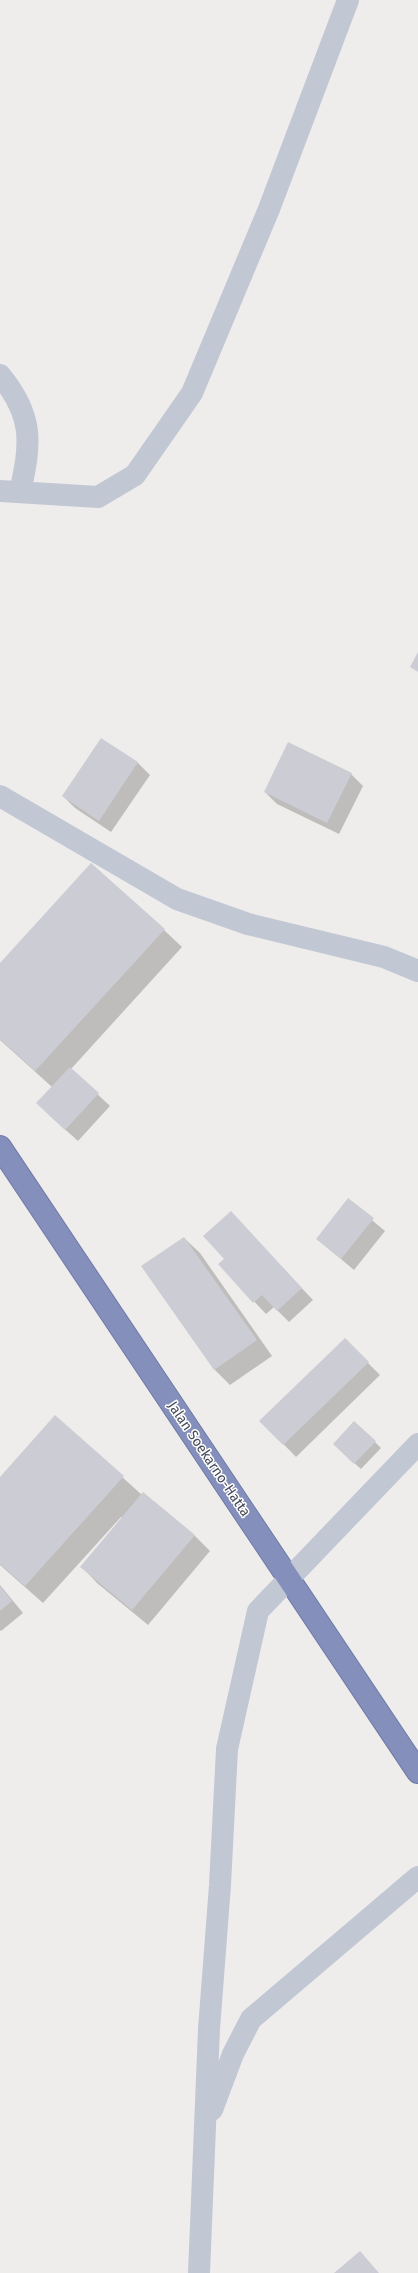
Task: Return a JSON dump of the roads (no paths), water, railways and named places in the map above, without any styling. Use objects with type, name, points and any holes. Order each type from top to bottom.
[{"type":"highway","name":"Jalan Soekarno-Hatta","points":[[0,1147],[418,1772]]},
{"type":"street","points":[[0,375],[14,392],[27,421],[27,460],[10,491],[98,497],[135,475],[192,393],[269,209],[348,0]]},
{"type":"street","points":[[0,796],[177,899],[248,924],[384,958],[418,971]]},
{"type":"street","points":[[200,2273],[209,2029],[220,1885],[227,1749],[258,1611],[418,1444]]},
{"type":"street","points":[[205,2129],[233,2054],[251,2019],[418,1877]]}]
